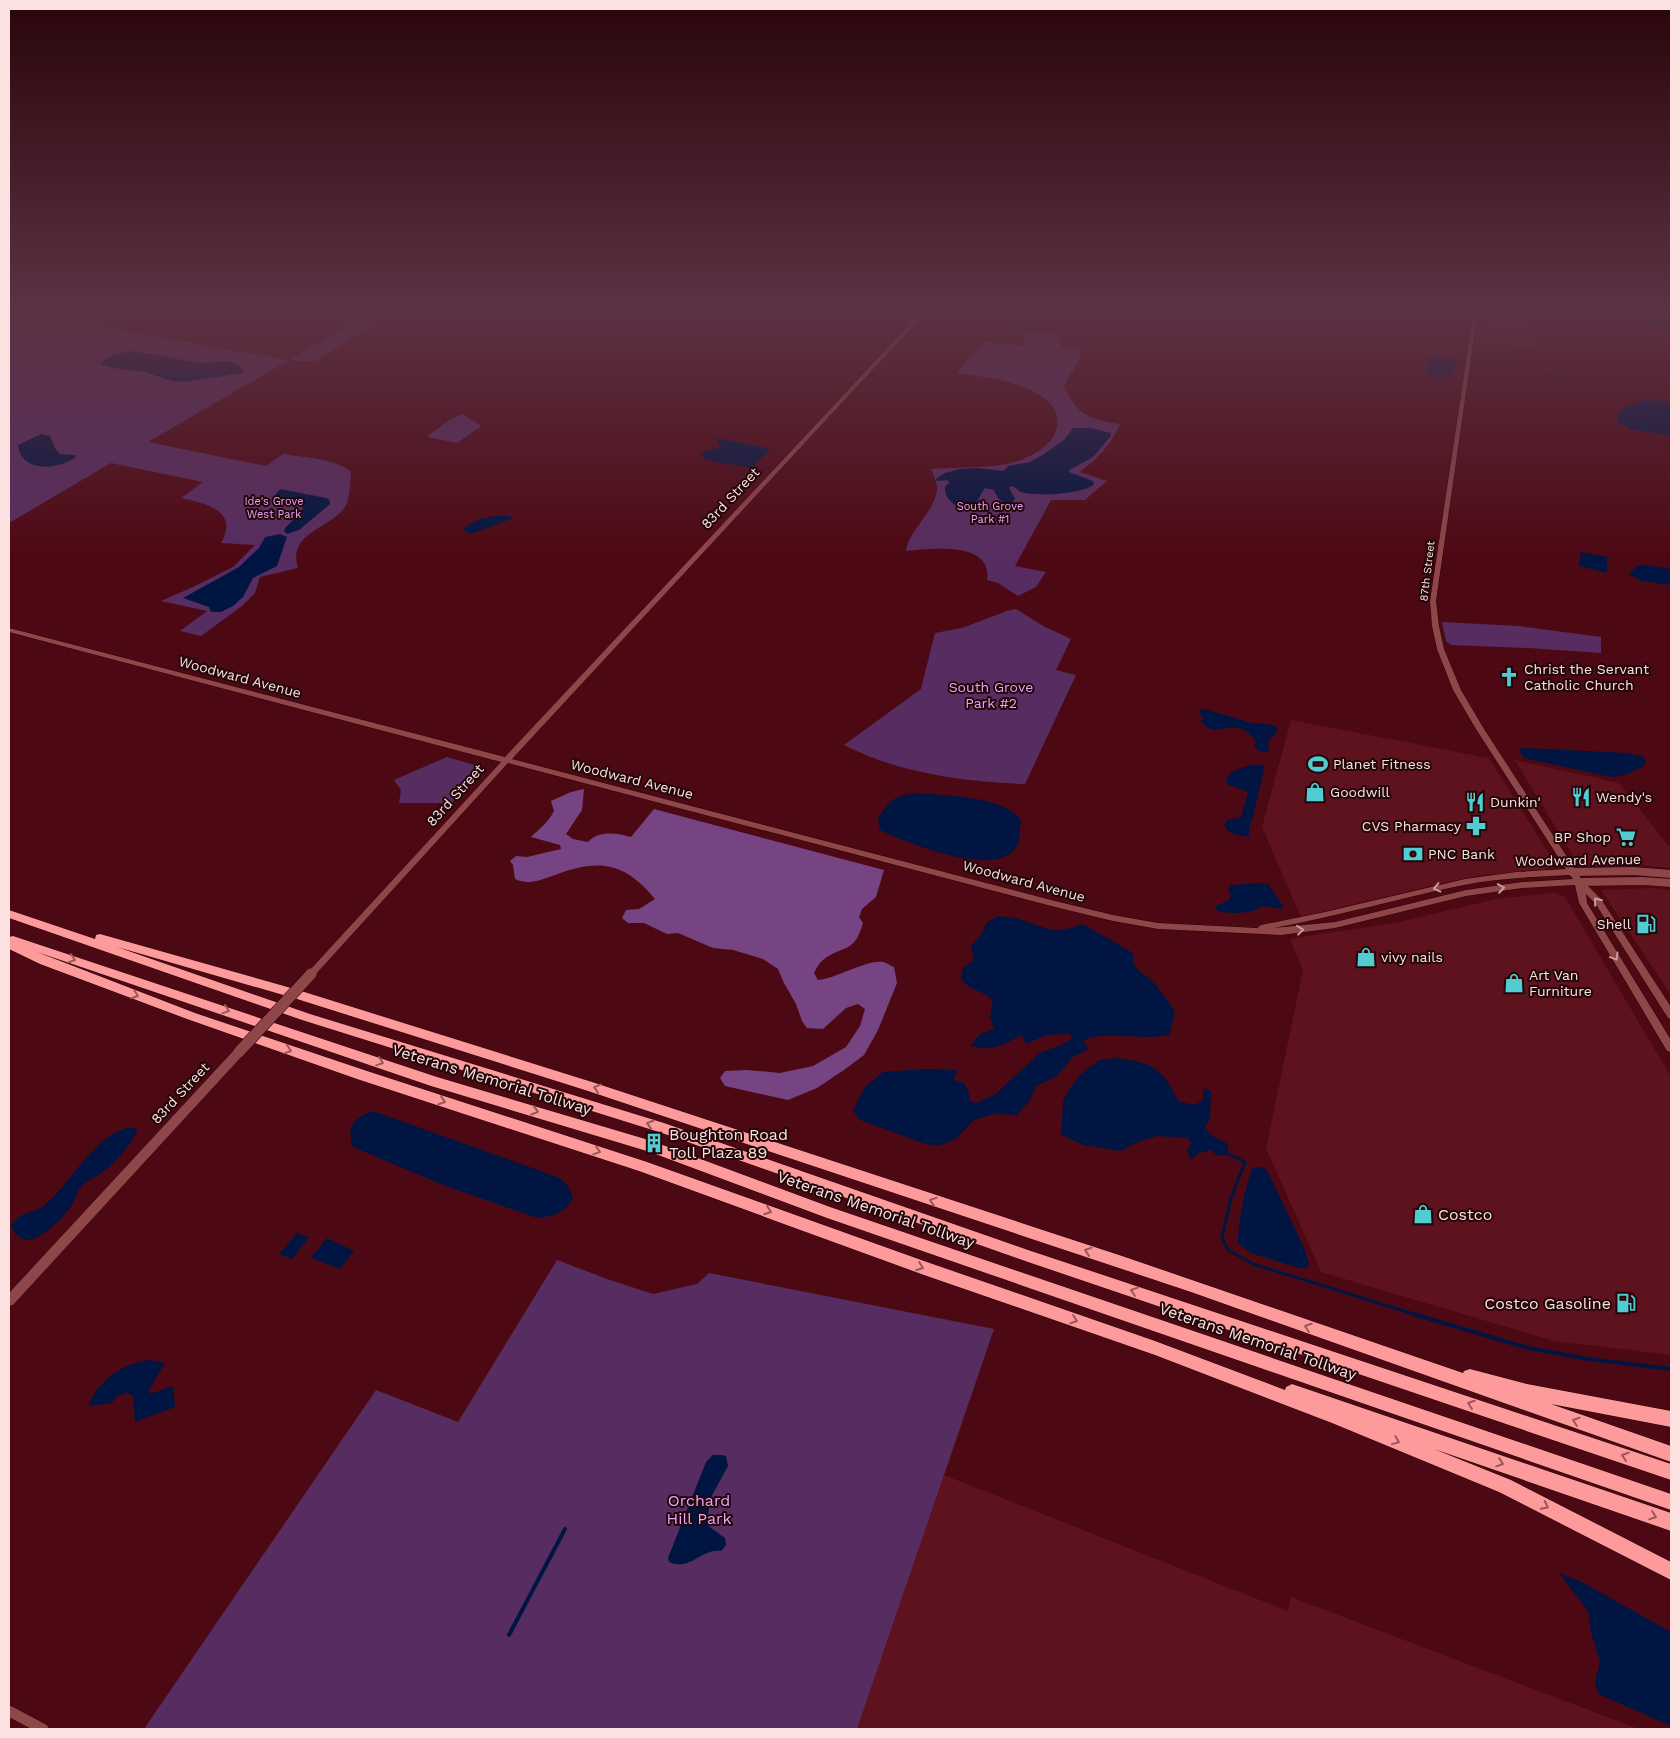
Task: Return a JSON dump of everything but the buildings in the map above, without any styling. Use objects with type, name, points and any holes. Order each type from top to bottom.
[{"type":"highway","points":[[9,914],[180,960],[673,1112],[888,1186],[1124,1263],[1671,1454]]},
{"type":"highway","name":"Veterans Memorial Tollway","points":[[9,914],[306,1017],[664,1128],[1028,1256],[1671,1472]]},
{"type":"highway","name":"Veterans Memorial Tollway","points":[[9,938],[436,1082],[652,1147],[827,1212],[1671,1502]]},
{"type":"highway","points":[[9,944],[44,962],[191,1016],[362,1075],[642,1166],[924,1268],[1155,1348],[1335,1416],[1506,1486],[1671,1571]]},
{"type":"highway","points":[[1354,1343],[1527,1392],[1671,1419]]},
{"type":"highway","points":[[1155,1348],[1192,1358],[1671,1522]]},
{"type":"main road","name":"83rd Street","points":[[9,1301],[507,760],[849,392]]},
{"type":"main road","name":"87th Street","points":[[1464,392],[1433,601],[1437,640],[1454,685],[1468,711],[1579,882]]},
{"type":"main road","name":"Woodward Avenue","points":[[9,630],[1113,918],[1189,929],[1281,932],[1305,930],[1377,915],[1466,893],[1522,885],[1579,882]]},
{"type":"main road","name":"Woodward Avenue","points":[[1252,930],[1471,881],[1516,875],[1572,872]]},
{"type":"main road","points":[[1579,882],[1598,901],[1671,1015]]},
{"type":"main road","points":[[1579,882],[1583,902],[1671,1048]]},
{"type":"street","name":"Woodward Avenue","points":[[1572,872],[1632,871],[1671,874]]},
{"type":"street","name":"Woodward Avenue","points":[[1579,882],[1643,881],[1671,883]]},
{"type":"street","points":[[9,1711],[43,1729]]},
{"type":"shaded area","points":[[1291,720],[1489,758],[1553,860],[1553,868],[1542,871],[1484,875],[1448,882],[1301,917],[1262,827]]},
{"type":"shaded area","points":[[1515,760],[1619,783],[1671,849],[1671,868],[1640,865],[1595,866],[1577,860]]},
{"type":"shaded area","points":[[584,789],[582,810],[566,834],[573,839],[588,842],[592,838],[603,834],[620,834],[631,837],[654,809],[884,870],[876,897],[862,909],[859,917],[863,923],[856,940],[852,945],[823,960],[814,973],[818,980],[826,979],[869,963],[883,962],[894,967],[897,983],[878,1030],[864,1055],[817,1088],[788,1100],[725,1086],[720,1078],[725,1071],[747,1070],[780,1073],[813,1066],[846,1047],[860,1026],[865,1009],[858,1004],[846,1008],[823,1029],[807,1028],[778,969],[763,959],[733,950],[713,948],[678,933],[667,934],[644,923],[628,923],[622,918],[626,910],[639,909],[655,899],[643,886],[620,870],[608,866],[583,867],[533,882],[515,879],[513,865],[510,861],[516,856],[527,857],[561,849],[560,845],[531,837],[552,815],[554,811],[551,801],[571,792]]},
{"type":"shaded area","points":[[1654,888],[1671,890],[1671,995],[1601,890]]},
{"type":"shaded area","points":[[1554,893],[1565,897],[1671,1077],[1671,1355],[1554,1341],[1321,1272],[1266,1148],[1303,970],[1290,939],[1399,922],[1496,899]]},
{"type":"shaded area","points":[[944,1475],[1288,1611],[1291,1597],[1639,1729],[857,1729]]},
{"type":"green space","name":"Ide's Grove West Park","points":[[9,392],[234,392],[148,442],[266,466],[283,454],[329,461],[351,472],[347,503],[342,511],[306,537],[299,545],[296,555],[298,568],[260,577],[255,593],[242,606],[201,636],[180,631],[207,611],[161,601],[233,567],[255,545],[221,543],[226,532],[226,523],[223,516],[217,510],[200,502],[181,498],[203,482],[111,463],[9,523]]},
{"type":"green space","name":"South Grove Park #1","points":[[1034,392],[1067,392],[1080,410],[1092,418],[1120,424],[1103,451],[1080,472],[1107,481],[1085,500],[1051,500],[1015,566],[1046,572],[1036,587],[1018,596],[998,583],[987,580],[986,567],[980,558],[970,553],[943,549],[906,551],[912,535],[928,512],[936,496],[937,486],[931,469],[991,466],[1015,462],[1040,450],[1048,443],[1056,430],[1057,415],[1050,403]]},
{"type":"green space","points":[[462,414],[480,425],[480,427],[457,443],[428,437],[449,420]]},
{"type":"green space","name":"South Grove Park #2","points":[[1016,609],[1043,626],[1071,639],[1056,670],[1076,675],[1025,784],[978,781],[932,774],[887,763],[844,745],[921,689],[935,633],[962,628]]},
{"type":"green space","points":[[1442,622],[1519,626],[1601,637],[1601,653],[1451,645],[1446,641]]},
{"type":"green space","points":[[447,757],[485,768],[452,803],[399,803],[401,790],[394,780]]},
{"type":"green space","name":"Orchard Hill Park","points":[[557,1260],[653,1294],[697,1284],[709,1273],[994,1329],[857,1729],[144,1729],[376,1390],[458,1422]]},
{"type":"water","points":[[1646,399],[1671,403],[1669,410],[1671,412],[1671,436],[1630,429],[1617,422],[1618,416],[1623,409]]},
{"type":"water","points":[[1073,428],[1091,428],[1111,433],[1111,436],[1093,457],[1069,470],[1069,472],[1093,481],[1094,484],[1081,490],[1059,494],[1028,494],[1012,486],[1009,488],[1015,499],[1009,504],[1000,500],[994,490],[985,488],[975,503],[963,507],[954,504],[947,496],[945,487],[949,483],[948,480],[937,481],[936,479],[945,473],[960,469],[977,468],[1004,471],[1008,466],[1030,462],[1065,439]]},
{"type":"water","points":[[41,434],[50,436],[60,454],[75,455],[76,457],[60,465],[51,466],[33,465],[26,461],[18,445]]},
{"type":"water","points":[[715,438],[768,448],[770,450],[751,468],[706,460],[700,453],[721,447]]},
{"type":"water","points":[[280,489],[326,498],[329,499],[330,504],[299,530],[287,534],[284,531],[285,528],[302,511],[303,506],[300,500],[276,497]]},
{"type":"water","points":[[507,515],[514,518],[471,534],[463,530],[477,520]]},
{"type":"water","points":[[280,534],[287,537],[277,566],[253,578],[243,597],[233,606],[221,612],[211,612],[209,607],[183,598],[239,567],[259,548],[265,537]]},
{"type":"water","points":[[1581,552],[1607,557],[1607,573],[1579,566]]},
{"type":"water","points":[[1647,565],[1671,569],[1671,585],[1641,581],[1629,574],[1637,566]]},
{"type":"water","points":[[1204,709],[1246,722],[1268,724],[1277,727],[1277,732],[1268,741],[1269,752],[1257,749],[1254,746],[1256,742],[1249,733],[1242,729],[1214,729],[1208,727],[1201,722],[1203,717],[1198,710]]},
{"type":"water","points":[[1520,749],[1626,753],[1642,756],[1646,760],[1644,766],[1636,770],[1624,775],[1611,777],[1524,758],[1520,753]]},
{"type":"water","points":[[1259,764],[1264,766],[1264,770],[1249,827],[1249,837],[1235,834],[1224,825],[1228,820],[1241,817],[1248,792],[1229,785],[1226,782],[1227,778],[1234,771]]},
{"type":"water","points":[[920,793],[989,802],[1013,812],[1021,820],[1017,846],[1007,856],[991,860],[972,859],[929,850],[880,830],[878,818],[891,802],[905,795]]},
{"type":"water","points":[[1268,884],[1284,907],[1280,909],[1262,906],[1253,911],[1236,913],[1219,912],[1214,907],[1229,900],[1231,896],[1228,889],[1231,885]]},
{"type":"water","points":[[998,916],[1016,918],[1051,930],[1067,929],[1083,924],[1133,953],[1134,964],[1138,970],[1151,980],[1175,1012],[1169,1035],[1158,1037],[1101,1036],[1083,1041],[1089,1049],[1073,1057],[1056,1077],[1036,1086],[1030,1100],[1017,1115],[994,1114],[974,1120],[956,1139],[939,1146],[922,1143],[860,1120],[853,1111],[864,1088],[883,1072],[926,1069],[957,1070],[954,1080],[964,1083],[969,1093],[969,1100],[976,1103],[996,1094],[1039,1053],[1061,1045],[1072,1038],[1070,1034],[1047,1035],[1026,1044],[1021,1035],[991,1048],[970,1046],[980,1034],[994,1029],[990,1017],[993,1001],[961,979],[963,968],[974,960],[971,946],[981,935],[986,923]]},
{"type":"water","points":[[1115,1058],[1138,1062],[1154,1068],[1161,1073],[1178,1101],[1195,1105],[1203,1100],[1203,1088],[1211,1091],[1210,1119],[1205,1128],[1214,1137],[1228,1144],[1228,1154],[1217,1156],[1211,1150],[1198,1153],[1191,1160],[1187,1149],[1192,1143],[1187,1138],[1157,1136],[1138,1142],[1120,1151],[1084,1145],[1061,1135],[1063,1102],[1068,1091],[1080,1075],[1099,1060]]},
{"type":"water","points":[[373,1111],[560,1178],[569,1187],[573,1198],[558,1213],[537,1218],[443,1185],[353,1147],[350,1134],[353,1124],[360,1117]]},
{"type":"water","points":[[131,1127],[138,1130],[128,1146],[109,1167],[80,1188],[70,1208],[58,1222],[43,1234],[29,1240],[23,1239],[15,1233],[11,1225],[16,1220],[46,1204],[95,1148],[118,1131]]},
{"type":"water","points":[[1260,1167],[1267,1170],[1305,1250],[1309,1264],[1306,1268],[1299,1268],[1251,1253],[1238,1243],[1244,1196],[1249,1177],[1252,1168]]},
{"type":"water","points":[[297,1233],[309,1237],[292,1259],[279,1254]]},
{"type":"water","points":[[327,1238],[354,1251],[340,1269],[311,1258]]},
{"type":"water","points":[[150,1360],[165,1363],[150,1388],[150,1394],[173,1386],[175,1407],[135,1422],[133,1396],[127,1393],[117,1396],[112,1403],[88,1406],[99,1388],[113,1374],[130,1365]]},
{"type":"water","points":[[713,1455],[726,1456],[728,1466],[710,1499],[707,1525],[725,1538],[726,1545],[721,1551],[707,1553],[683,1564],[669,1562],[668,1558],[706,1462]]},
{"type":"water","points":[[1559,1573],[1580,1581],[1671,1632],[1671,1726],[1598,1694],[1595,1682],[1600,1661],[1591,1633],[1588,1611]]},
{"type":"waterway","points":[[1226,1153],[1245,1162],[1231,1198],[1222,1238],[1228,1250],[1253,1264],[1417,1315]]},
{"type":"waterway","points":[[1413,1314],[1528,1348],[1589,1359],[1671,1369]]},
{"type":"waterway","points":[[509,1635],[565,1529]]},
{"type":"place","name":"Christ the Servant Catholic Church","points":[[1509,677]]},
{"type":"place","name":"Planet Fitness","points":[[1318,764]]},
{"type":"place","name":"Goodwill","points":[[1315,792]]},
{"type":"place","name":"Wendy's","points":[[1581,797]]},
{"type":"place","name":"Dunkin'","points":[[1475,802]]},
{"type":"place","name":"CVS Pharmacy","points":[[1476,826]]},
{"type":"place","name":"BP Shop","points":[[1626,837]]},
{"type":"place","name":"PNC Bank","points":[[1413,854]]},
{"type":"place","name":"Shell","points":[[1646,924]]},
{"type":"place","name":"vivy nails","points":[[1366,957]]},
{"type":"place","name":"Art Van Furniture","points":[[1514,983]]},
{"type":"place","name":"Boughton Road Toll Plaza 89","points":[[654,1143]]},
{"type":"place","name":"Costco","points":[[1423,1214]]},
{"type":"place","name":"Costco Gasoline","points":[[1626,1303]]}]
